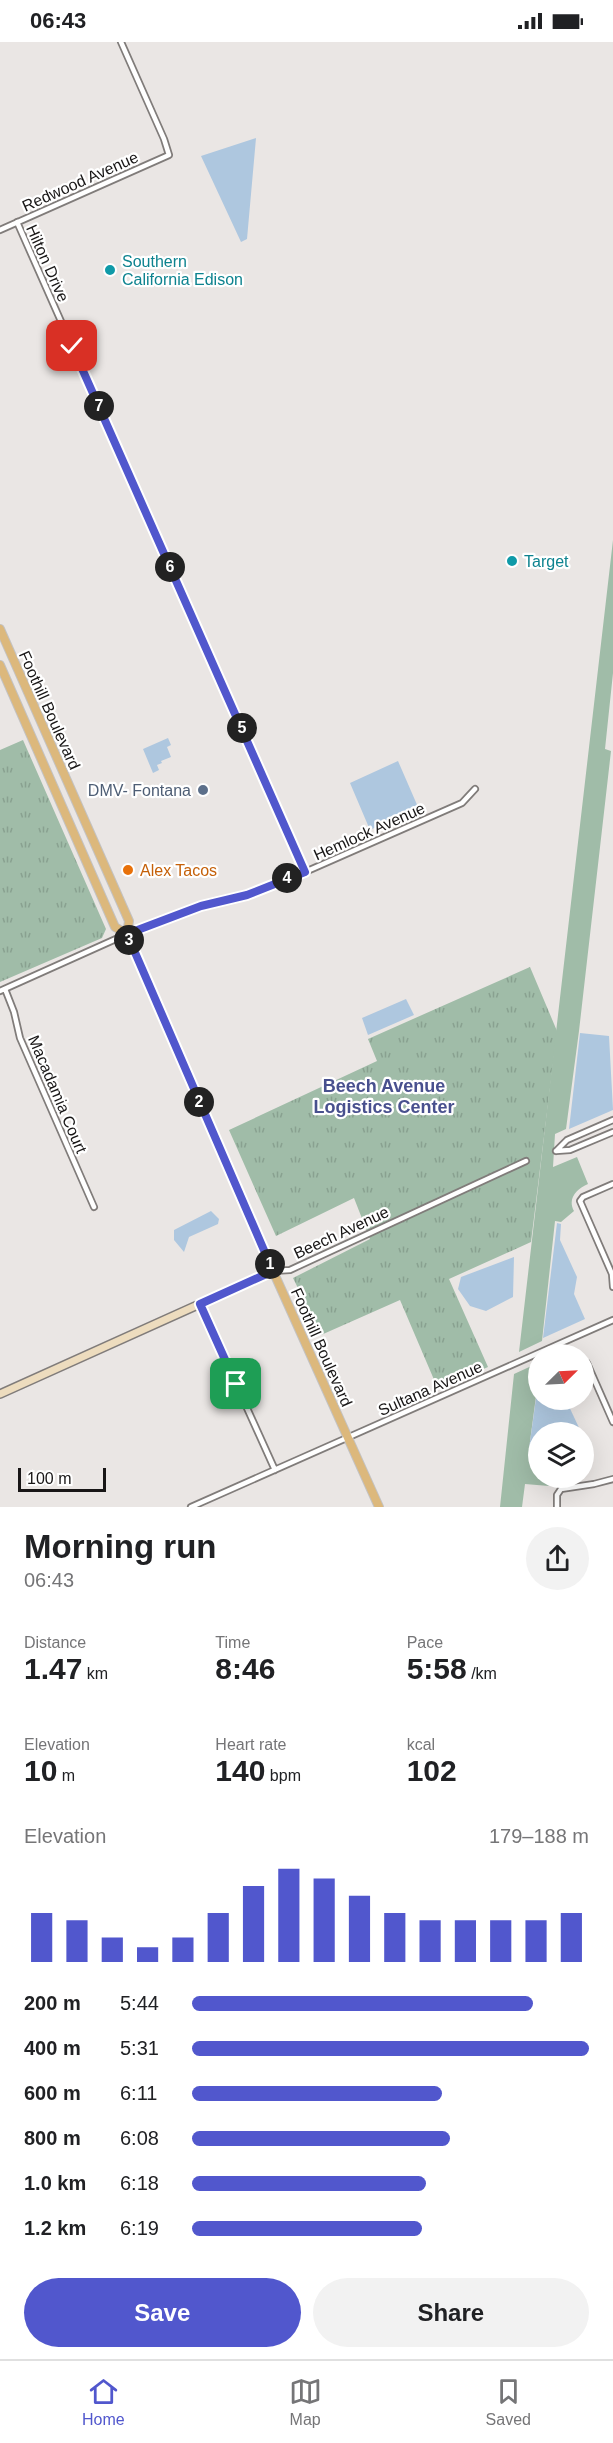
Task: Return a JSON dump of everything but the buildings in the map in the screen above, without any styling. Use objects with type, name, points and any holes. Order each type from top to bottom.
[{"type":"main road","name":"Foothill Boulevard","points":[[0,629],[129,921],[127,934],[273,1271],[379,1507]]},
{"type":"main road","name":"Foothill Boulevard","points":[[0,665],[115,927],[127,934]]},
{"type":"main road","name":"Beech Avenue","points":[[0,1394],[273,1271]]},
{"type":"street","name":"Redwood Avenue","points":[[0,230],[169,155],[122,42]]},
{"type":"street","name":"Hilton Drive","points":[[17,222],[305,872]]},
{"type":"street","name":"Hemlock Avenue","points":[[2,990],[127,934],[201,906],[247,895],[305,872],[462,803],[475,789]]},
{"type":"street","name":"Macadamia Court","points":[[2,990],[14,1012],[20,1038],[94,1207]]},
{"type":"street","points":[[613,1120],[567,1140],[556,1151],[570,1150],[613,1132]]},
{"type":"street","name":"Beech Avenue","points":[[273,1271],[290,1270],[526,1161]]},
{"type":"street","points":[[613,1184],[583,1197],[580,1201],[612,1274],[613,1287]]},
{"type":"street","points":[[200,1304],[275,1470]]},
{"type":"street","name":"Sultana Avenue","points":[[191,1507],[613,1320]]},
{"type":"street","points":[[594,1379],[613,1422]]},
{"type":"street","points":[[556,1507],[557,1495],[561,1489],[613,1479]]},
{"type":"green space","points":[[613,540],[613,673],[605,749],[611,751],[566,1129],[555,1134],[553,1167],[577,1157],[588,1184],[574,1194],[572,1206],[574,1211],[561,1222],[555,1221],[542,1341],[528,1344],[528,1348],[519,1352]]},
{"type":"green space","points":[[23,740],[106,929],[102,938],[0,982],[0,750]]},
{"type":"green space","points":[[530,967],[557,1031],[531,1242],[449,1279],[488,1367],[438,1389],[400,1300],[321,1335],[293,1278],[370,1239],[354,1198],[276,1236],[229,1130],[377,1061],[368,1039]]},
{"type":"green space","points":[[528,1368],[528,1410],[534,1410],[533,1422],[528,1422],[528,1484],[525,1484],[522,1507],[500,1507],[514,1374]]},
{"type":"water","points":[[256,138],[247,239],[241,242],[201,156]]},
{"type":"water","points":[[168,738],[171,745],[167,747],[171,757],[161,761],[162,763],[157,765],[159,770],[153,773],[143,749]]},
{"type":"water","points":[[398,761],[418,807],[370,830],[350,783]]},
{"type":"water","points":[[406,999],[414,1015],[368,1035],[362,1018]]},
{"type":"water","points":[[580,1033],[609,1036],[613,1110],[569,1129]]},
{"type":"water","points":[[211,1211],[219,1219],[218,1224],[189,1237],[184,1252],[174,1240],[174,1230]]},
{"type":"water","points":[[557,1223],[561,1224],[560,1240],[577,1277],[574,1294],[585,1319],[543,1338]]},
{"type":"water","points":[[514,1257],[513,1297],[486,1311],[470,1306],[458,1289],[461,1277]]},
{"type":"water","points":[[534,1410],[571,1410],[576,1422],[533,1422]]},
{"type":"place","name":"Southern California Edison","points":[[110,270]]},
{"type":"place","name":"Target","points":[[512,561]]},
{"type":"place","name":"DMV- Fontana","points":[[203,790]]},
{"type":"place","name":"Alex Tacos","points":[[128,870]]},
{"type":"district","name":"Beech Avenue Logistics Center","points":[[384,1096]]},
{"type":"route","points":[[72,346],[305,872],[247,895],[201,906],[127,934],[273,1271],[200,1304],[236,1384]]}]
